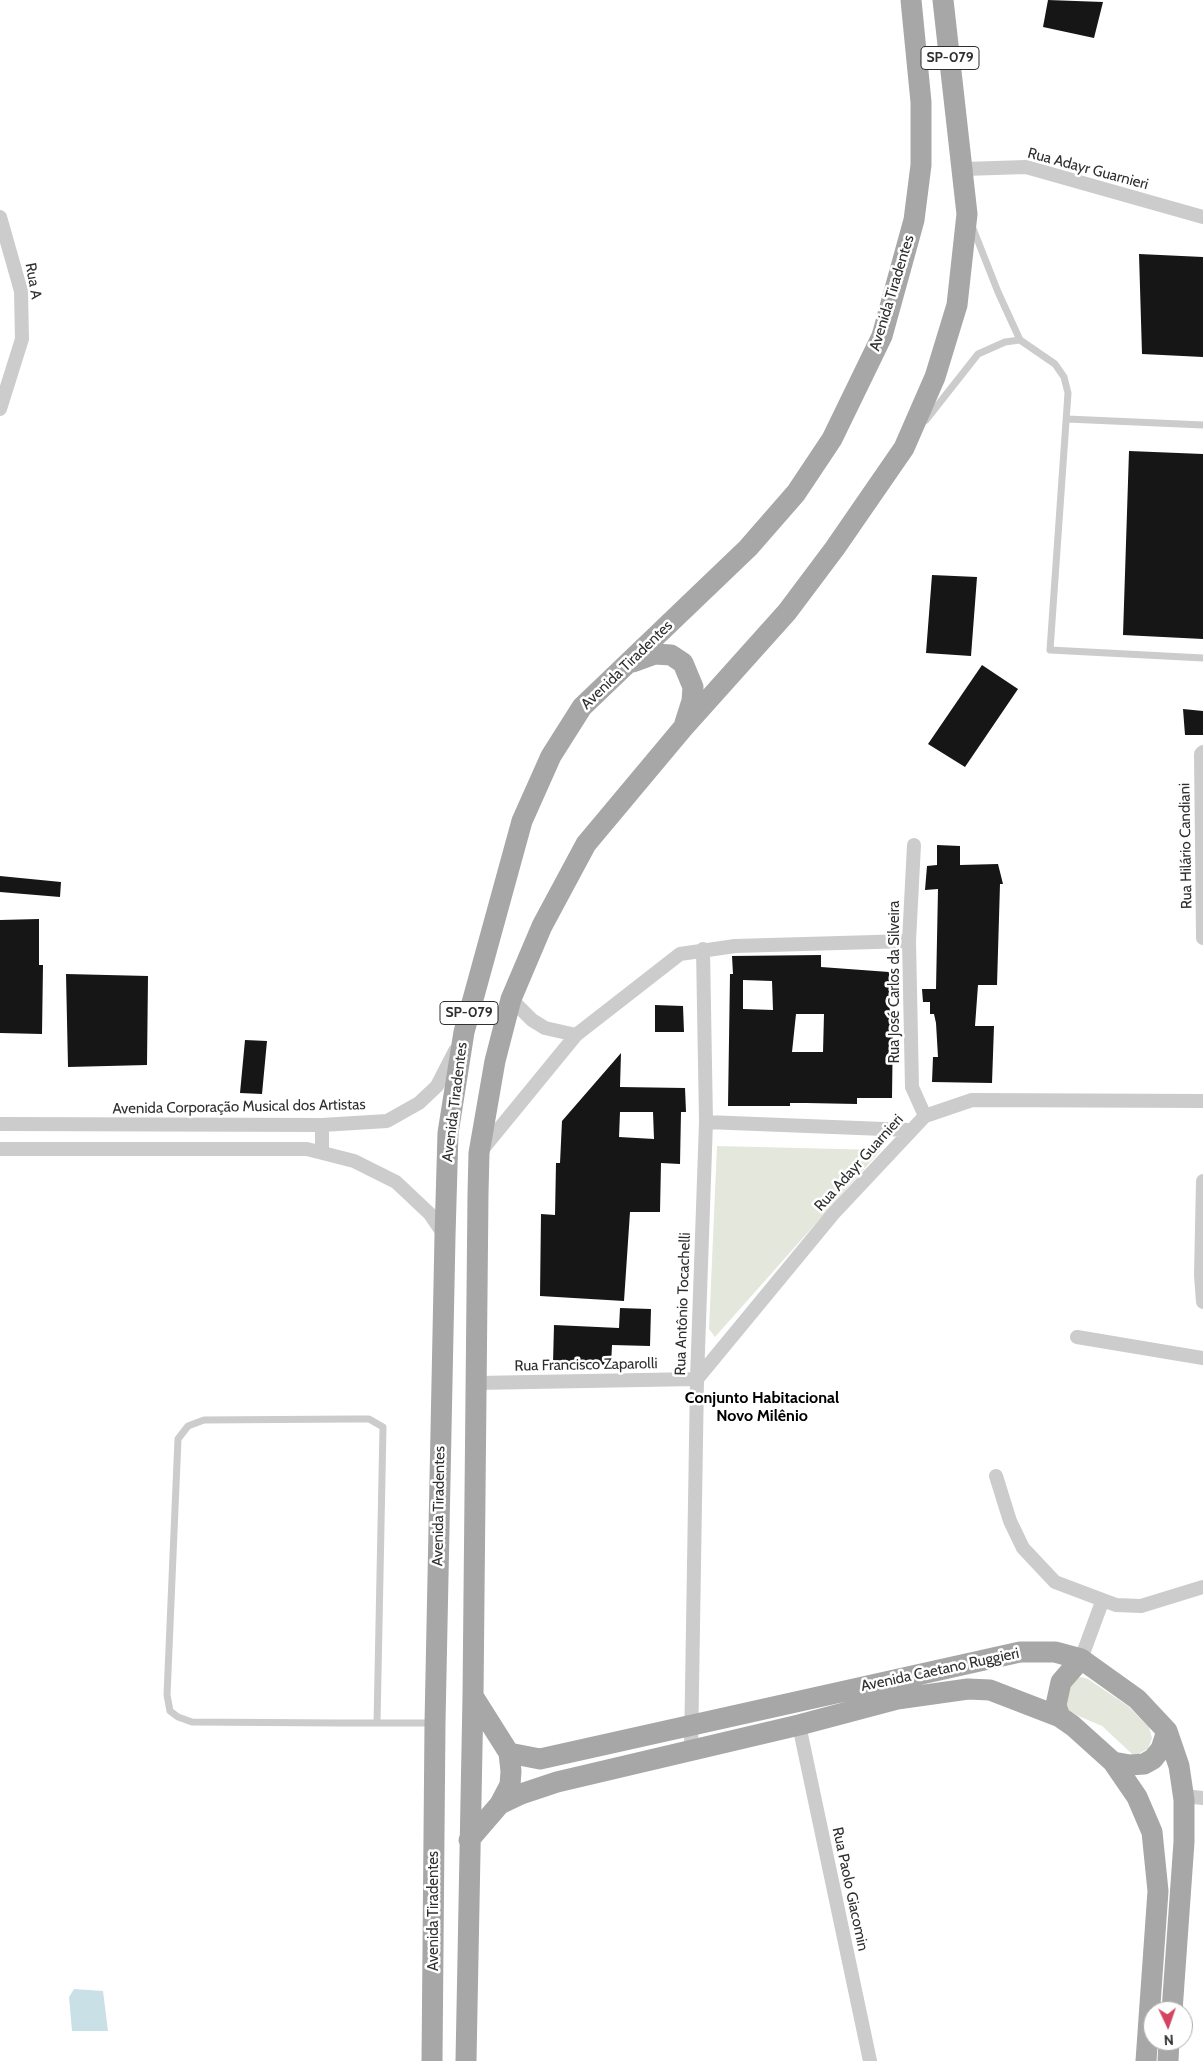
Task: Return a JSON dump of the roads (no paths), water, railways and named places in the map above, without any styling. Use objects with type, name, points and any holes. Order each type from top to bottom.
[{"type":"main road","name":"Avenida Tiradentes","points":[[432,2061],[435,1723],[448,1133],[464,1032],[522,821],[551,756],[582,707],[748,548],[796,493],[832,439],[859,387],[882,336],[914,220],[921,165],[921,102],[911,0]]},
{"type":"main road","name":"Avenida Tiradentes","points":[[466,2061],[480,1153],[495,1061],[511,998],[542,926],[586,844],[683,728],[787,612],[836,548],[904,448],[935,378],[950,331],[962,274],[967,214],[958,115],[943,0]]},
{"type":"main road","points":[[628,664],[655,654],[671,655],[682,663],[693,687],[692,701],[683,728]]},
{"type":"main road","name":"Avenida Caetano Ruggieri","points":[[509,1753],[540,1759],[1020,1652],[1055,1652],[1081,1659],[1137,1699],[1167,1731],[1179,1766],[1193,1796],[1184,1842],[1173,2001]]},
{"type":"main road","points":[[1060,1718],[1056,1705],[1061,1682],[1081,1659]]},
{"type":"main road","name":"Avenida Caetano Ruggieri","points":[[469,1840],[500,1804],[521,1794],[557,1782],[897,1699],[968,1688],[990,1690],[1060,1718],[1073,1726],[1113,1762],[1137,1797],[1152,1832],[1156,1856],[1158,1891],[1146,2061]]},
{"type":"main road","points":[[473,1696],[509,1753],[510,1785],[500,1804]]},
{"type":"main road","points":[[1113,1762],[1130,1765],[1144,1764],[1154,1759],[1161,1749],[1167,1731]]},
{"type":"street","name":"Rua Adayr Guarnieri","points":[[964,169],[1026,167],[1203,217]]},
{"type":"street","name":"Rua A","points":[[0,217],[21,291],[22,339],[0,409]]},
{"type":"street","name":"Rua Hilário Candiani","points":[[1202,753],[1203,938]]},
{"type":"street","name":"Rua José Carlos da Silveira","points":[[914,845],[909,941],[912,1087],[925,1116]]},
{"type":"street","points":[[480,1153],[576,1035],[680,954],[703,949],[735,946],[909,941]]},
{"type":"street","name":"Rua Antônio Tocachelli","points":[[690,1750],[697,1380],[706,1122],[703,949]]},
{"type":"street","points":[[511,998],[532,1020],[545,1028],[576,1035]]},
{"type":"street","name":"Avenida Corporação Musical dos Artistas","points":[[0,1124],[322,1125],[387,1122],[419,1103],[437,1086],[464,1032]]},
{"type":"street","name":"Rua Adayr Guarnieri","points":[[697,1380],[834,1214],[909,1130],[925,1116],[972,1100],[1203,1101]]},
{"type":"street","points":[[706,1122],[909,1130]]},
{"type":"street","points":[[322,1125],[322,1152]]},
{"type":"street","points":[[0,1149],[307,1149],[354,1161],[396,1182],[430,1214],[445,1236]]},
{"type":"street","points":[[1203,1181],[1203,1302]]},
{"type":"street","points":[[1077,1337],[1203,1358]]},
{"type":"street","name":"Rua Francisco Zaparolli","points":[[476,1383],[697,1380]]},
{"type":"street","points":[[996,1476],[1010,1521],[1023,1548],[1055,1582],[1102,1602],[1116,1605],[1141,1606],[1203,1586]]},
{"type":"street","points":[[1081,1659],[1102,1602]]},
{"type":"street","name":"Rua Paolo Giacomin","points":[[799,1724],[870,2061]]},
{"type":"lane","points":[[967,214],[998,292],[1020,340],[1054,364],[1064,377],[1068,393],[1050,650],[1203,658]]},
{"type":"lane","points":[[904,448],[978,354],[1006,342],[1020,340]]},
{"type":"lane","points":[[1067,419],[1203,425]]},
{"type":"lane","points":[[377,1723],[383,1427],[370,1419],[352,1418],[204,1420],[188,1426],[178,1439],[166,1695],[170,1711],[178,1717],[192,1722],[377,1723],[435,1723]]},
{"type":"water","points":[[74,1989],[103,1991],[108,2031],[72,2031],[69,1997]]},
{"type":"district","name":"Conjunto Habitacional Novo Milênio","points":[[762,1407]]}]
